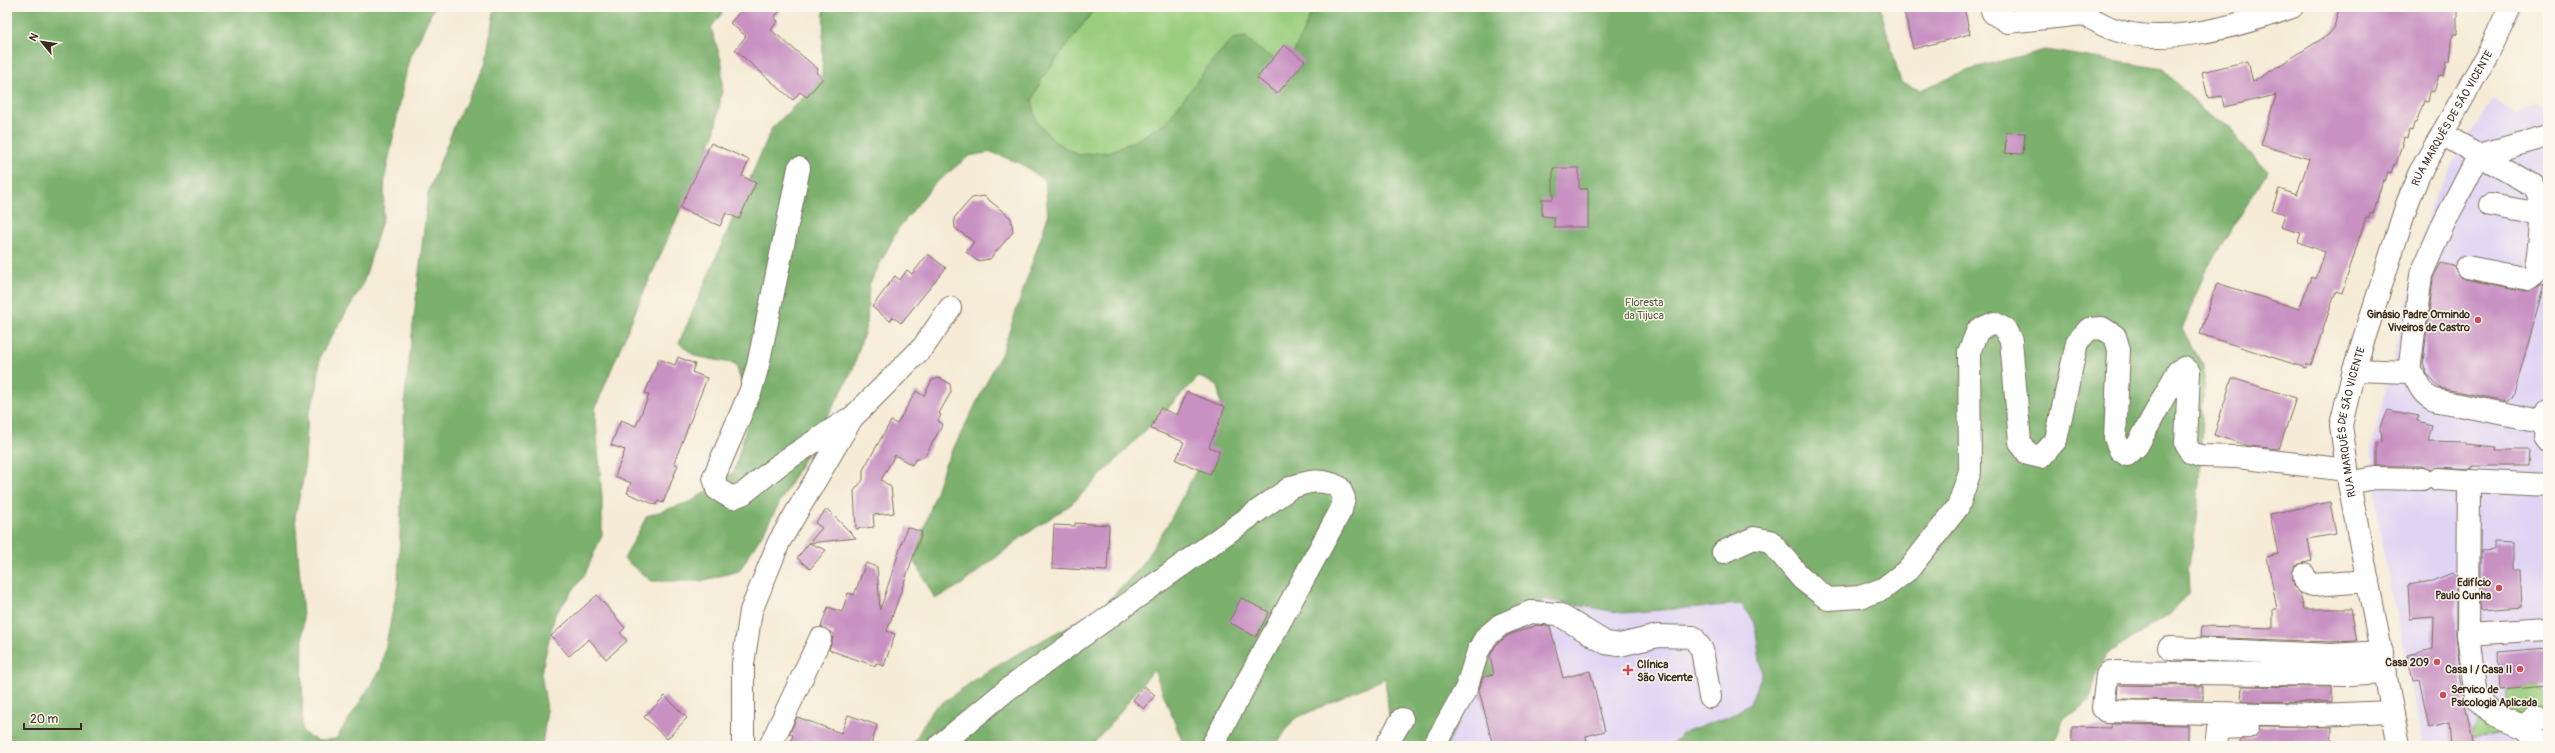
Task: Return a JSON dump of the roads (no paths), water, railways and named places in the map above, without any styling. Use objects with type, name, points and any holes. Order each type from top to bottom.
[{"type":"street","points":[[1991,7],[1996,16],[2008,22],[2082,10],[2106,27],[2134,36],[2194,33],[2266,17],[2292,7]]},
{"type":"street","name":"RUA MARQUÊS DE SÃO VICENTE","points":[[2395,728],[2386,673],[2348,476],[2341,425],[2354,370],[2407,204],[2419,174],[2489,52],[2510,7]]},
{"type":"street","points":[[2442,134],[2532,185],[2541,214],[2538,253],[2532,277],[2529,279],[2467,267]]},
{"type":"street","points":[[2409,372],[2421,275],[2442,227],[2479,155],[2548,136]]},
{"type":"street","points":[[799,168],[758,364],[751,390],[714,477],[717,489],[732,498],[744,493],[780,464],[852,418],[924,346],[950,308]]},
{"type":"street","points":[[2490,204],[2541,214]]},
{"type":"street","points":[[1723,552],[1754,538],[1770,542],[1802,579],[1828,599],[1860,597],[1883,589],[1909,569],[1958,507],[1970,471],[1969,352],[1978,330],[1994,323],[2005,329],[2011,341],[2020,442],[2028,454],[2041,457],[2056,440],[2077,342],[2089,330],[2102,328],[2115,336],[2119,350],[2115,438],[2120,450],[2128,455],[2137,446],[2178,371],[2184,368],[2189,372],[2186,444],[2191,453],[2200,456],[2237,457],[2348,476],[2469,480],[2548,485]]},
{"type":"street","points":[[2354,370],[2409,372],[2413,374],[2423,394],[2434,400],[2547,425]]},
{"type":"street","points":[[743,746],[743,664],[751,611],[779,542],[852,418]]},
{"type":"street","points":[[939,746],[1008,689],[1290,488],[1312,480],[1330,482],[1339,486],[1344,498],[1341,510],[1212,746]]},
{"type":"street","points":[[2469,480],[2468,634],[2476,697],[2495,716],[2524,728],[2542,746]]},
{"type":"street","points":[[2304,575],[2306,583],[2313,586],[2368,581]]},
{"type":"street","points":[[1434,746],[1466,689],[1478,651],[1486,637],[1500,625],[1530,612],[1558,614],[1606,643],[1620,645],[1658,636],[1693,637],[1702,650],[1710,697]]},
{"type":"street","points":[[2468,634],[2548,629]]},
{"type":"street","points":[[770,746],[820,639]]},
{"type":"street","points":[[2169,648],[2332,655],[2382,652]]},
{"type":"street","points":[[2386,673],[2348,675],[2110,672],[2107,675],[2104,708],[2106,711],[2302,714],[2395,728]]},
{"type":"street","points":[[2524,728],[2534,717],[2548,720]]},
{"type":"street","points":[[1386,746],[1402,719]]},
{"type":"street","points":[[2216,746],[2216,733],[2218,728],[2224,726],[2395,728]]},
{"type":"place","name":"Ginásio Padre Ormindo Viveiros de Castro","points":[[2478,320]]},
{"type":"place","name":"Edifício Paulo Cunha","points":[[2499,588]]},
{"type":"place","name":"Casa 209","points":[[2437,662]]},
{"type":"place","name":"Casa I / Casa II","points":[[2520,669]]},
{"type":"place","name":"Clínica São Vicente","points":[[1628,670]]},
{"type":"place","name":"Servico de Psicologia Aplicada","points":[[2443,695]]},
{"type":"park label","name":"Floresta da Tijuca","points":[[1644,308]]}]
